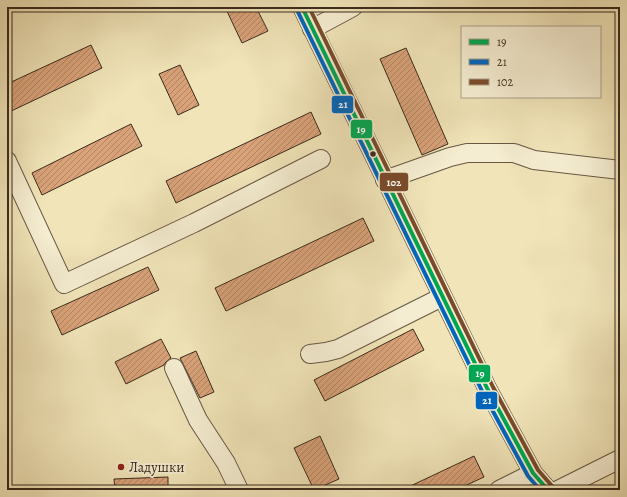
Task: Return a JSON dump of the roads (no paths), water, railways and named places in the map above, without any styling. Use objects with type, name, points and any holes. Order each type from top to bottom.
[{"type":"street","points":[[302,7],[488,390],[533,473],[548,490]]},
{"type":"street","points":[[312,29],[353,7]]},
{"type":"street","points":[[385,180],[450,157],[467,153],[514,152],[534,160],[620,170]]},
{"type":"street","points":[[7,161],[64,284],[194,223],[321,159]]},
{"type":"street","points":[[310,354],[338,349],[442,297]]},
{"type":"street","points":[[174,368],[198,420],[226,463],[240,490]]},
{"type":"street","points":[[558,490],[620,459]]},
{"type":"street","points":[[499,490],[533,473]]},
{"type":"place","name":"Ладушки","points":[[121,467]]}]
